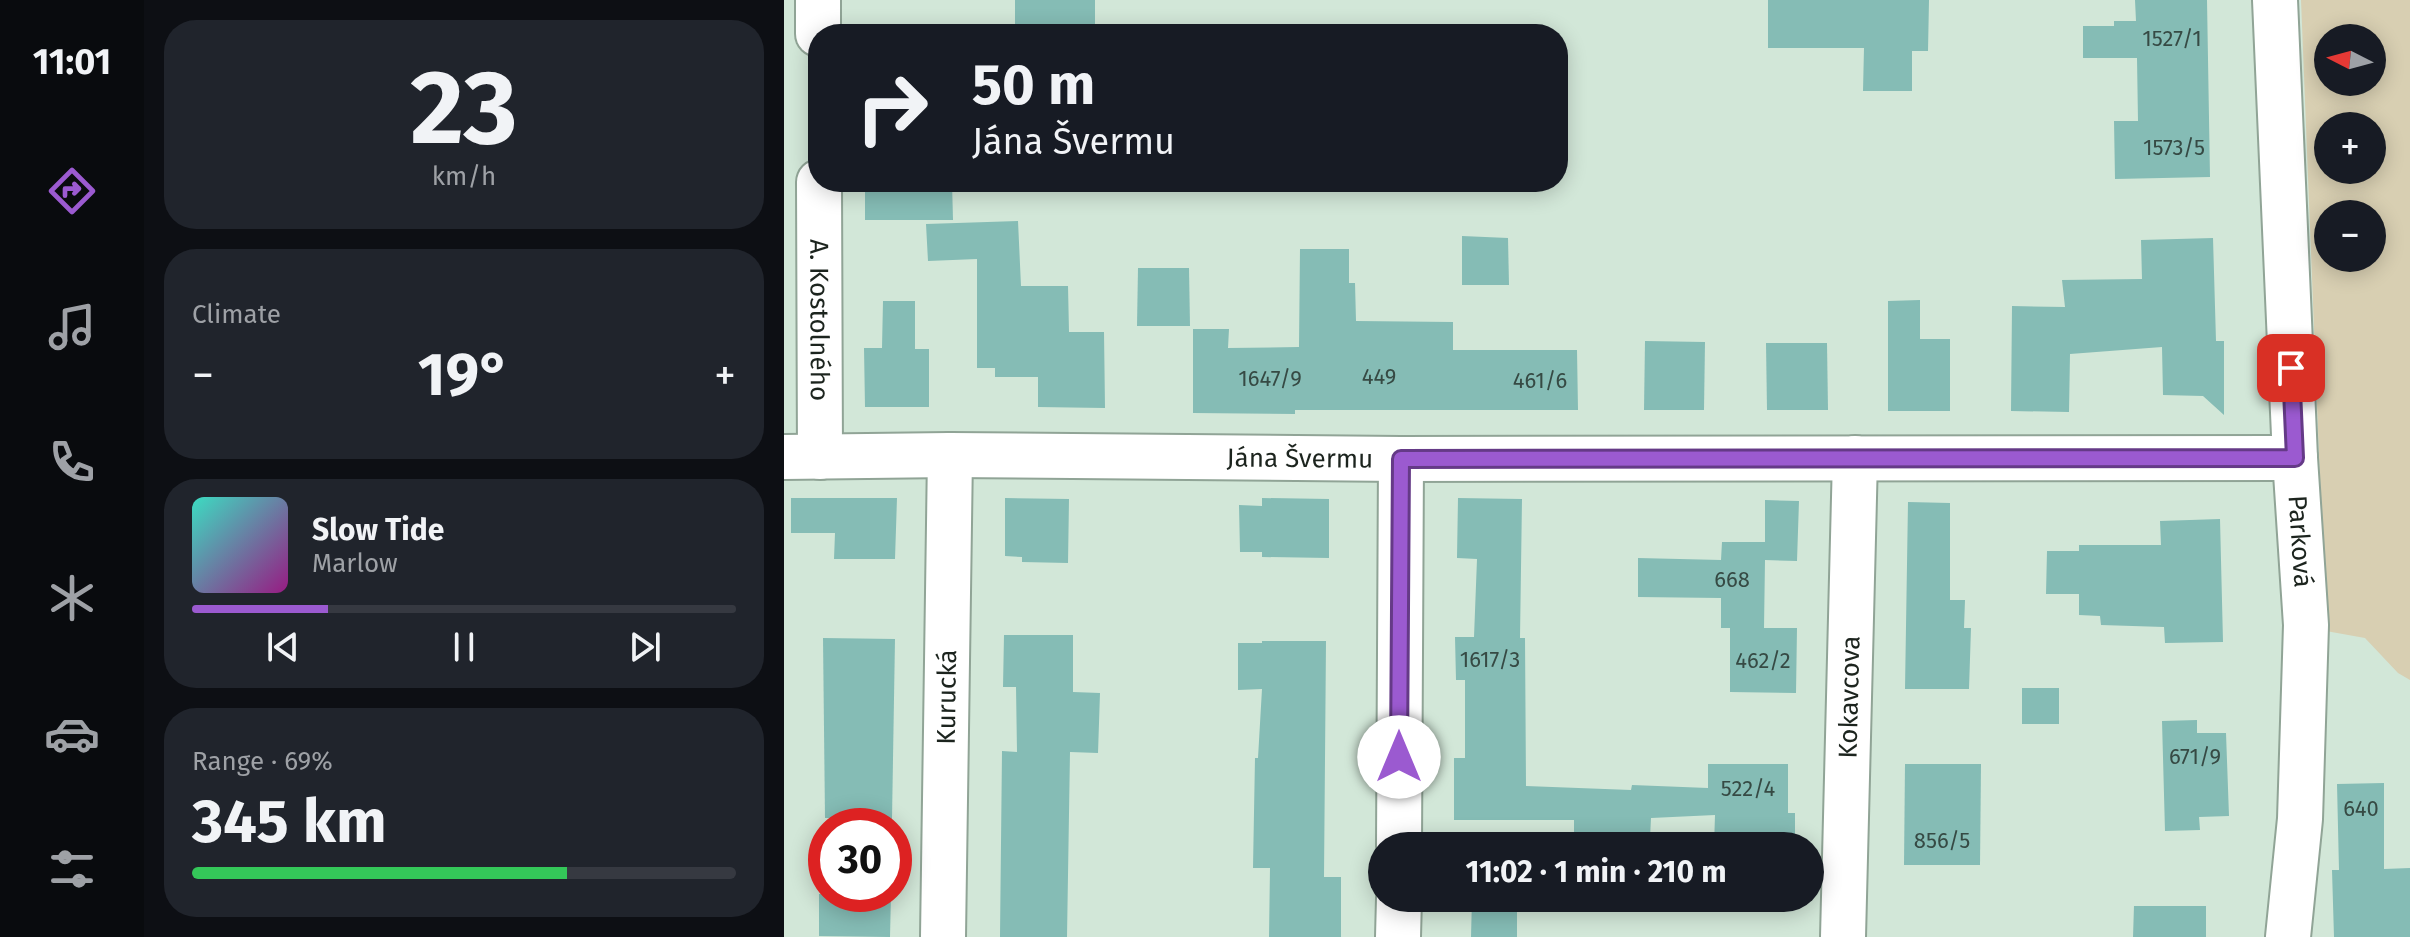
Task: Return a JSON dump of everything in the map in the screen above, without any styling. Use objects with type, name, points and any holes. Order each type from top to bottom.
[{"type":"street","points":[[818,0],[818,24]]},
{"type":"street","name":"Parková","points":[[2275,0],[2295,458],[2306,625],[2300,819],[2288,937]]},
{"type":"street","name":"A. Kostolného","points":[[802,457],[818,192]]},
{"type":"street","name":"Kurucká","points":[[943,937],[950,455]]},
{"type":"street","name":"Jána Švermu","points":[[802,457],[2295,458]]},
{"type":"street","name":"Kokavcova","points":[[1843,937],[1855,458]]},
{"type":"street","points":[[1399,832],[1401,459]]},
{"type":"street","points":[[1398,937],[1399,912]]},
{"type":"shaded area","points":[[2301,0],[2410,0],[2410,680],[2398,673],[2365,638],[2326,631]]},
{"type":"building","points":[[1015,0],[1095,0],[1095,24],[1015,24]]},
{"type":"building","points":[[1768,0],[1929,0],[1928,51],[1912,51],[1912,91],[1863,91],[1864,48],[1768,48]]},
{"type":"building","points":[[2135,0],[2207,0],[2210,177],[2115,179],[2114,121],[2138,121],[2137,58],[2083,58],[2083,26],[2114,26],[2114,21],[2136,21]]},
{"type":"building","points":[[865,192],[952,192],[953,220],[865,220]]},
{"type":"building","points":[[1018,221],[1021,286],[1068,286],[1069,332],[1104,332],[1105,408],[1038,407],[1038,377],[995,377],[995,368],[977,368],[977,259],[928,261],[926,224]]},
{"type":"building","points":[[1462,236],[1508,238],[1509,285],[1462,285]]},
{"type":"building","points":[[2213,238],[2216,341],[2224,341],[2224,415],[2203,396],[2163,395],[2162,347],[2070,354],[2069,412],[2011,411],[2012,306],[2065,307],[2062,280],[2142,279],[2141,240]]},
{"type":"building","points":[[1300,249],[1349,249],[1349,283],[1355,283],[1356,321],[1453,322],[1453,350],[1577,350],[1578,410],[1193,413],[1193,329],[1229,329],[1228,348],[1299,347]]},
{"type":"building","points":[[1138,268],[1189,268],[1190,326],[1137,326]]},
{"type":"building","points":[[1920,300],[1920,339],[1950,339],[1950,411],[1888,411],[1888,301]]},
{"type":"building","points":[[883,301],[915,301],[915,349],[929,349],[929,407],[865,407],[864,348],[882,348]]},
{"type":"building","points":[[1645,341],[1705,342],[1704,410],[1644,410]]},
{"type":"building","points":[[1766,343],[1827,343],[1828,410],[1767,410]]},
{"type":"building","points":[[791,498],[897,498],[895,559],[834,559],[835,533],[791,533]]},
{"type":"building","points":[[1005,498],[1069,499],[1068,563],[1022,562],[1022,557],[1005,556]]},
{"type":"building","points":[[1262,498],[1329,499],[1329,558],[1262,557],[1262,552],[1240,552],[1239,505],[1262,506]]},
{"type":"building","points":[[1458,498],[1522,499],[1520,638],[1525,638],[1526,786],[1631,790],[1632,785],[1708,788],[1708,764],[1788,764],[1788,813],[1795,813],[1795,832],[1714,832],[1715,815],[1651,818],[1650,832],[1574,832],[1574,820],[1454,820],[1454,758],[1465,758],[1465,680],[1456,680],[1455,637],[1474,637],[1477,559],[1457,558]]},
{"type":"building","points":[[1765,500],[1799,501],[1797,561],[1765,560],[1764,628],[1797,628],[1796,693],[1730,692],[1730,628],[1721,628],[1721,598],[1638,597],[1638,558],[1721,560],[1722,542],[1765,542]]},
{"type":"building","points":[[1908,502],[1950,503],[1950,600],[1965,600],[1964,628],[1971,628],[1969,689],[1905,689]]},
{"type":"building","points":[[2220,519],[2223,642],[2165,643],[2164,627],[2101,625],[2100,616],[2079,615],[2079,594],[2046,594],[2047,551],[2079,551],[2079,545],[2161,545],[2160,521]]},
{"type":"building","points":[[1004,635],[1073,635],[1073,692],[1100,693],[1098,753],[1070,752],[1067,937],[1000,937],[1002,751],[1017,752],[1016,687],[1003,687]]},
{"type":"building","points":[[823,638],[895,639],[892,808],[825,808]]},
{"type":"building","points":[[1326,641],[1324,877],[1341,877],[1341,937],[1269,937],[1270,868],[1253,868],[1255,758],[1258,758],[1262,689],[1238,690],[1238,643]]},
{"type":"building","points":[[2022,688],[2059,688],[2059,724],[2022,724]]},
{"type":"building","points":[[2197,720],[2197,733],[2226,733],[2229,816],[2199,817],[2200,830],[2165,831],[2162,721]]},
{"type":"building","points":[[1905,764],[1981,764],[1980,865],[1904,865]]},
{"type":"building","points":[[2384,783],[2384,869],[2410,868],[2410,937],[2334,937],[2332,870],[2339,870],[2337,784]]},
{"type":"building","points":[[2134,906],[2206,906],[2206,937],[2133,937]]},
{"type":"building","points":[[819,912],[891,912],[890,937],[819,936]]},
{"type":"building","points":[[1472,912],[1517,912],[1517,937],[1471,937]]},
{"type":"route","points":[[1399,757],[1401,459],[2295,458],[2291,368]]}]
